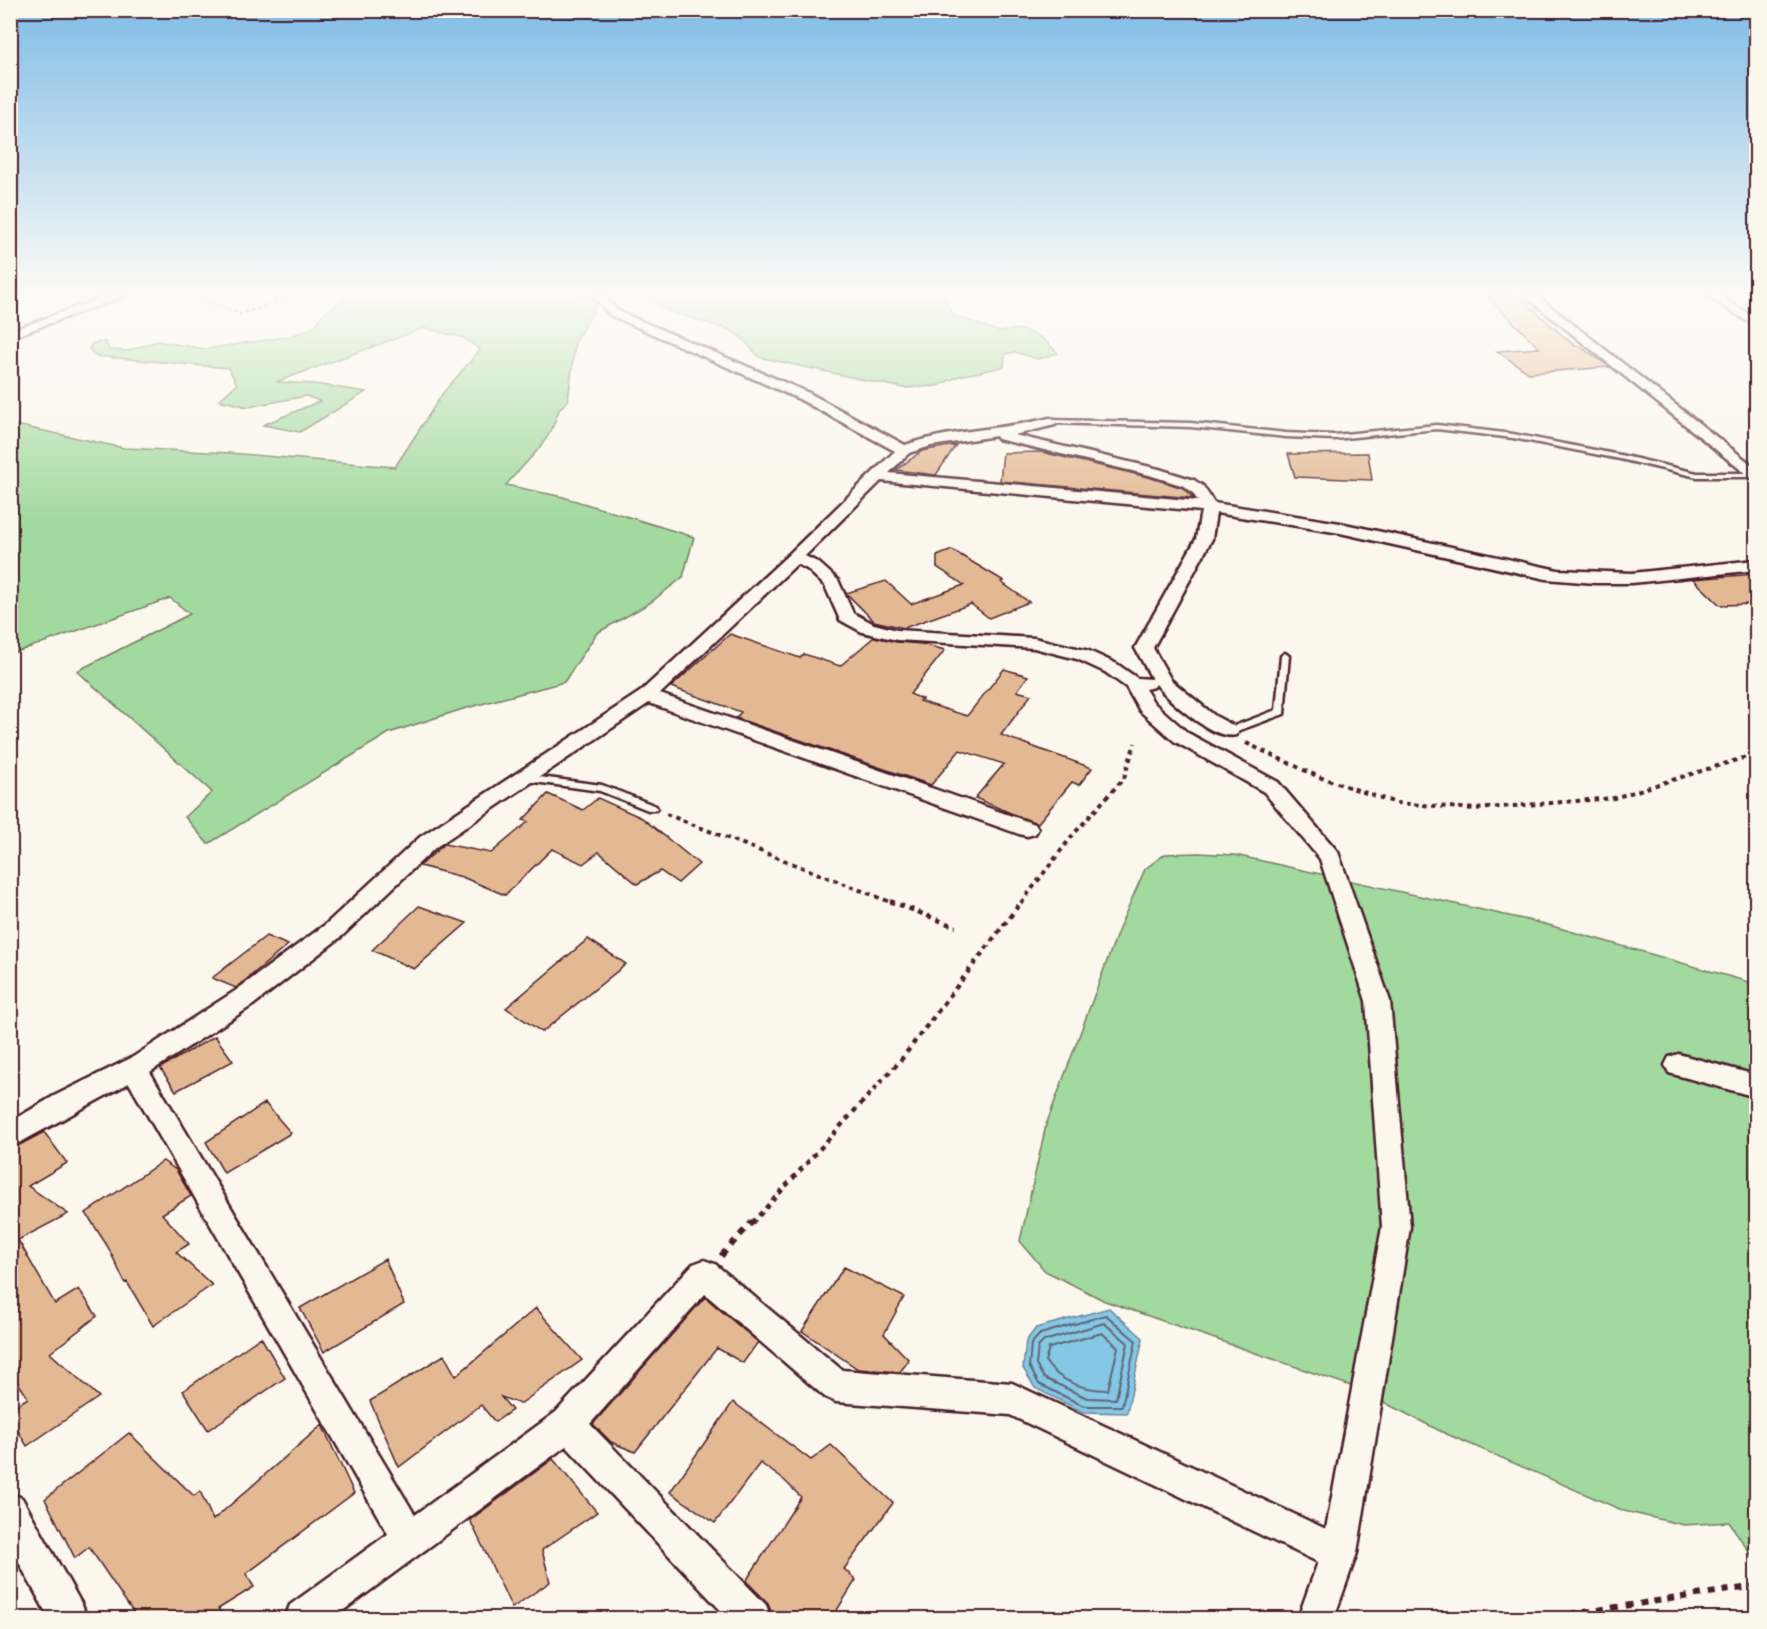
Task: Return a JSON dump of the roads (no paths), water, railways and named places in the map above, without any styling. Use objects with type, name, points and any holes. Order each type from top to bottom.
[{"type":"street","points":[[749,372],[804,396],[904,450]]},
{"type":"street","points":[[1625,372],[1756,475]]},
{"type":"street","points":[[10,1136],[63,1104],[134,1068],[244,998],[334,930],[428,842],[647,696],[795,557],[904,450],[928,442],[1019,430],[1050,422]]},
{"type":"street","points":[[991,432],[1189,483],[1198,489],[1209,507],[1204,539],[1144,648],[1164,683],[1208,720],[1229,731]]},
{"type":"street","points":[[878,476],[1111,496],[1209,507],[1340,528],[1546,574],[1578,578],[1643,577],[1714,567],[1756,565]]},
{"type":"street","points":[[795,557],[813,566],[832,584],[846,616],[868,628],[897,634],[1034,644],[1083,655],[1111,668],[1133,684],[1147,707],[1181,737],[1270,787],[1330,857],[1378,1000],[1396,1227],[1339,1553],[1316,1618]]},
{"type":"street","points":[[1133,684],[1164,683]]},
{"type":"street","points":[[647,696],[1027,829]]},
{"type":"street","points":[[1678,1065],[1756,1086]]},
{"type":"street","points":[[134,1068],[411,1541]]},
{"type":"street","points":[[303,1618],[568,1424],[705,1274],[836,1386],[1012,1399],[1339,1553]]},
{"type":"street","points":[[568,1424],[753,1618]]},
{"type":"street","points":[[10,1510],[69,1618]]},
{"type":"lane","points":[[1050,422],[1191,424],[1286,435],[1334,436],[1437,427],[1513,436],[1620,456],[1697,475],[1756,475]]},
{"type":"lane","points":[[1229,731],[1281,712],[1285,656]]},
{"type":"lane","points":[[524,778],[603,788],[652,808]]},
{"type":"water","points":[[1109,1308],[1143,1338],[1127,1413],[1083,1412],[1035,1388],[1023,1368],[1026,1341],[1036,1328]]}]
